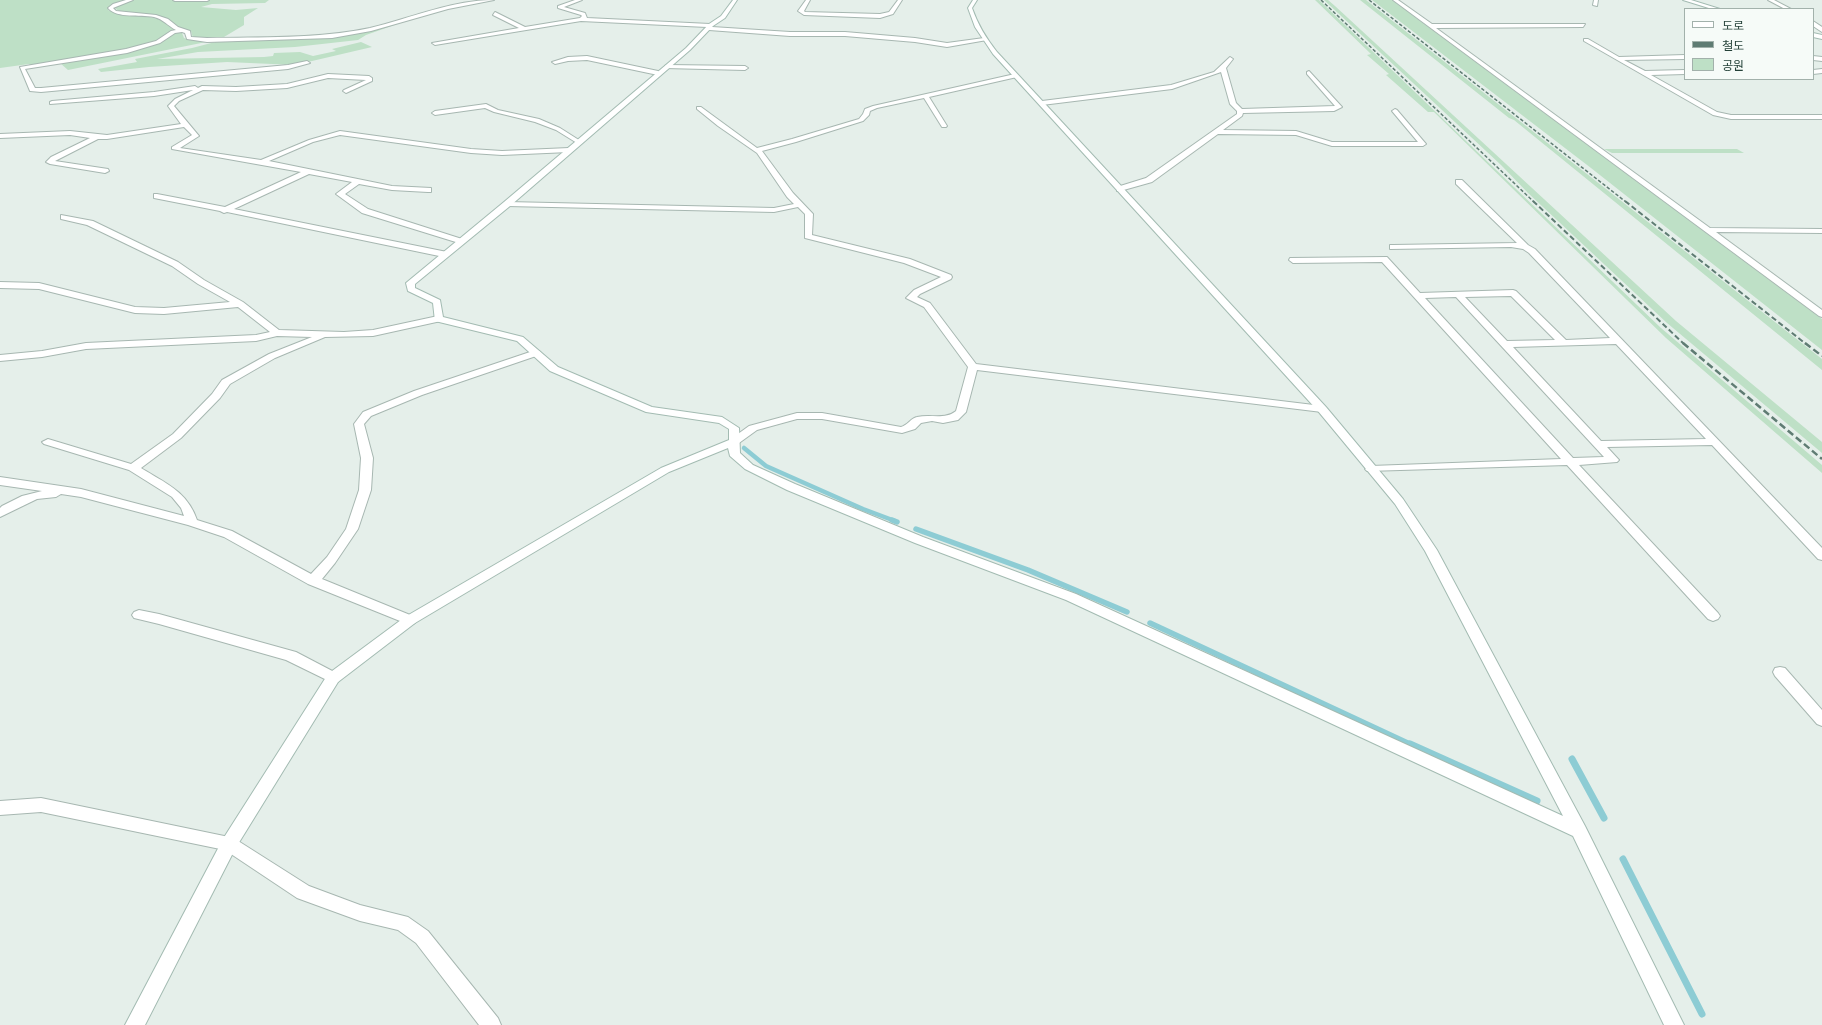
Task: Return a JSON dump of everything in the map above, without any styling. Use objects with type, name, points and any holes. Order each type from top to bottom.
[{"type":"street","points":[[131,0],[110,8],[115,12],[147,15],[162,19],[170,23],[174,28],[188,32],[189,38],[207,40],[332,36],[371,29],[447,8],[492,0]]},
{"type":"street","points":[[175,0],[207,0]]},
{"type":"street","points":[[580,0],[560,8],[583,14],[585,17],[581,19]]},
{"type":"street","points":[[438,319],[437,302],[411,289],[410,283],[459,241],[507,204],[663,70],[723,17],[736,0]]},
{"type":"street","points":[[808,0],[801,11],[804,13],[883,16],[891,13],[900,0]]},
{"type":"street","points":[[975,0],[970,8],[971,13],[984,40],[1015,76],[1322,409],[1399,502],[1431,550],[1579,831],[1674,1025]]},
{"type":"street","points":[[1395,0],[1822,314]]},
{"type":"street","points":[[1685,0],[1714,8]]},
{"type":"street","points":[[1770,0],[1787,8]]},
{"type":"street","points":[[495,14],[526,29]]},
{"type":"street","points":[[435,43],[581,19],[710,27],[790,34],[845,34],[915,40],[947,45],[984,40]]},
{"type":"street","points":[[1814,24],[1822,30]]},
{"type":"street","points":[[1430,26],[1583,25]]},
{"type":"street","points":[[182,30],[173,32],[158,42],[127,51],[22,68],[28,82],[32,86],[32,90],[41,90],[288,67],[307,63]]},
{"type":"street","points":[[1586,40],[1715,114],[1724,116],[1822,117]]},
{"type":"street","points":[[1616,58],[1684,57]]},
{"type":"street","points":[[555,62],[568,59],[587,58],[663,70],[745,68]]},
{"type":"street","points":[[1042,104],[1172,87],[1216,73],[1223,68],[1230,59]]},
{"type":"street","points":[[1223,68],[1233,104],[1240,111],[1334,109],[1339,107],[1309,73]]},
{"type":"street","points":[[1644,73],[1684,72]]},
{"type":"street","points":[[52,103],[154,94],[180,89],[274,87],[303,83],[315,78],[328,76],[370,78],[369,81],[346,90]]},
{"type":"street","points":[[756,150],[787,143],[861,120],[866,115],[867,110],[875,107],[1015,76]]},
{"type":"street","points":[[202,88],[177,100],[171,106],[185,125],[196,136],[174,148],[262,162],[392,188],[428,190]]},
{"type":"street","points":[[925,95],[944,126]]},
{"type":"street","points":[[435,113],[486,106],[496,111],[537,120],[558,129],[579,142]]},
{"type":"street","points":[[699,108],[720,125],[756,150],[799,205],[809,214],[808,236],[907,261],[948,277],[916,292],[911,298],[928,305],[972,367],[1322,409]]},
{"type":"street","points":[[1120,190],[1150,180],[1240,115],[1240,111]]},
{"type":"street","points":[[1217,132],[1296,133],[1332,144],[1423,144],[1395,111]]},
{"type":"street","points":[[105,171],[50,162],[53,158],[95,138],[121,136],[185,125]]},
{"type":"street","points":[[0,136],[71,133],[85,134],[95,138]]},
{"type":"street","points":[[262,162],[311,141],[340,133],[471,151],[502,152],[569,150]]},
{"type":"street","points":[[224,211],[307,172]]},
{"type":"street","points":[[357,182],[340,194],[365,211],[459,241]]},
{"type":"street","points":[[1459,182],[1525,247],[1538,255],[1822,556]]},
{"type":"street","points":[[157,196],[224,211],[444,254]]},
{"type":"street","points":[[507,204],[774,210],[799,205]]},
{"type":"street","points":[[64,218],[90,223],[175,264],[201,282],[240,304],[277,333]]},
{"type":"street","points":[[1708,230],[1822,231]]},
{"type":"street","points":[[1393,247],[1511,245],[1525,247]]},
{"type":"street","points":[[1293,260],[1384,259],[1713,616]]},
{"type":"street","points":[[0,285],[39,286],[135,310],[164,311],[240,304]]},
{"type":"street","points":[[1418,296],[1513,293],[1563,342]]},
{"type":"street","points":[[1371,469],[1613,460],[1458,294]]},
{"type":"street","points":[[0,358],[42,354],[86,346],[256,338],[277,333],[326,335],[373,333],[438,319],[520,338],[554,369],[650,410],[722,420],[734,428],[734,454],[749,467],[791,487],[919,540],[1071,597],[1579,831]]},
{"type":"street","points":[[133,468],[177,436],[216,396],[226,382],[272,356],[326,335]]},
{"type":"street","points":[[1506,344],[1618,341]]},
{"type":"street","points":[[313,581],[331,560],[352,529],[365,490],[367,458],[359,424],[367,414],[418,393],[536,353]]},
{"type":"street","points":[[135,1025],[229,844],[333,678],[410,620],[665,470],[735,441],[753,428],[797,416],[822,416],[902,430],[911,427],[918,420],[932,418],[943,420],[954,418],[961,412],[972,367]]},
{"type":"street","points":[[48,442],[133,468],[176,494],[187,507],[192,522]]},
{"type":"street","points":[[1599,444],[1715,442]]},
{"type":"street","points":[[0,481],[81,493],[192,522],[228,534],[313,581],[410,620]]},
{"type":"street","points":[[0,513],[31,496],[49,493],[81,493]]},
{"type":"street","points":[[139,615],[159,619],[291,656],[333,678]]},
{"type":"street","points":[[1780,672],[1822,720]]},
{"type":"street","points":[[0,808],[41,805],[229,844],[303,892],[360,913],[402,923],[422,936],[491,1025]]},
{"type":"green space","points":[[0,0],[129,0],[111,5],[108,10],[116,13],[146,16],[173,23],[159,17],[124,13],[114,7],[134,0],[269,0],[265,3],[212,4],[201,7],[236,10],[258,8],[244,17],[244,25],[219,40],[193,38],[191,31],[185,30],[167,35],[143,46],[116,53],[31,66],[29,64],[0,68]]},
{"type":"green space","points":[[1315,0],[1319,0],[1661,328],[1822,465],[1822,473],[1666,338],[1434,112],[1428,112],[1386,75],[1389,74],[1367,55],[1371,54]]},
{"type":"green space","points":[[1324,0],[1328,0],[1335,6],[1676,321],[1822,442],[1822,453],[1667,323],[1528,193],[1501,165]]},
{"type":"green space","points":[[1360,0],[1366,0],[1822,359],[1822,370],[1514,120],[1509,118]]},
{"type":"green space","points":[[1372,0],[1392,0],[1822,319],[1822,350],[1591,168]]},
{"type":"green space","points":[[403,22],[366,35],[358,40],[295,47],[198,52],[157,59],[264,57],[273,56],[274,53],[300,52],[313,56],[336,51],[332,49],[361,42],[372,47],[295,65],[227,62],[101,72],[98,69],[137,62],[135,59],[192,48],[223,40],[331,37]]},
{"type":"green space","points":[[175,33],[182,33],[184,38],[191,40],[211,41],[68,70],[60,63],[141,48]]},
{"type":"green space","points":[[1604,149],[1737,149],[1744,153],[1612,153]]},
{"type":"waterway","points":[[744,448],[766,466],[863,509],[895,521]]},
{"type":"waterway","points":[[892,520],[897,522]]},
{"type":"waterway","points":[[916,529],[1028,570],[1127,612]]},
{"type":"waterway","points":[[1150,623],[1412,745]]},
{"type":"waterway","points":[[1410,744],[1537,801]]},
{"type":"waterway","points":[[1572,759],[1604,818]]},
{"type":"waterway","points":[[1623,859],[1702,1014]]},
{"type":"railway","points":[[1321,0],[1534,202]]},
{"type":"railway","points":[[1369,0],[1626,202]]},
{"type":"railway","points":[[1533,201],[1684,344]]},
{"type":"railway","points":[[1625,201],[1806,344]]},
{"type":"railway","points":[[1683,343],[1822,459]]},
{"type":"railway","points":[[1805,343],[1822,356]]}]
